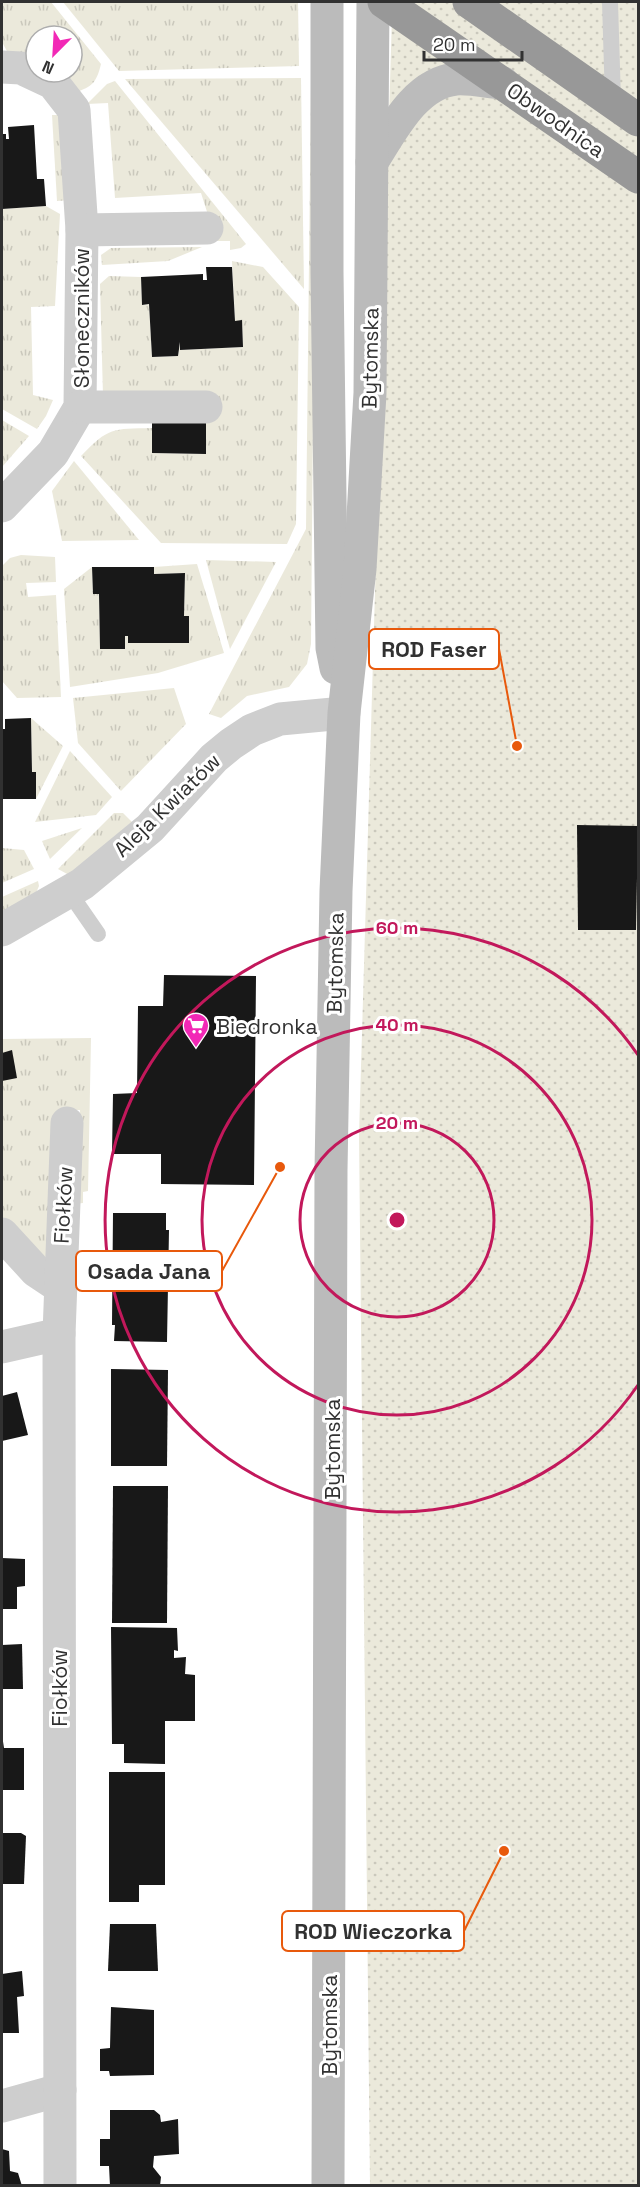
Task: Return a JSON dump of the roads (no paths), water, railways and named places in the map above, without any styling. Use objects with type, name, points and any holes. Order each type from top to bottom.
[{"type":"highway","name":"Obwodnica","points":[[384,2],[639,177]]},
{"type":"highway","points":[[469,2],[639,120]]},
{"type":"street","name":"Bytomska","points":[[327,2],[327,272],[332,637],[344,713]]},
{"type":"street","name":"Bytomska","points":[[328,2186],[331,1170],[336,891],[344,713],[359,580],[370,393],[373,2]]},
{"type":"street","name":"Słoneczników","points":[[2,67],[21,68],[53,83],[74,110],[82,230],[80,407],[53,453],[2,506]]},
{"type":"street","points":[[372,162],[399,120],[428,89],[456,80],[503,83]]},
{"type":"street","name":"Słoneczników","points":[[82,230],[207,228]]},
{"type":"street","name":"Słoneczników","points":[[80,407],[206,407]]},
{"type":"street","name":"Aleja Kwiatów","points":[[2,930],[69,892],[150,828],[214,758],[252,730],[280,719],[344,713]]},
{"type":"street","name":"Fiołków","points":[[60,2186],[59,1334],[67,1123]]},
{"type":"street","name":"Fiołków","points":[[2,1234],[36,1271],[60,1287]]},
{"type":"street","points":[[2,1347],[59,1334]]},
{"type":"street","points":[[2,2106],[60,2090]]},
{"type":"lane","points":[[610,2],[613,101]]},
{"type":"lane","points":[[69,892],[98,934]]},
{"type":"place","name":"ROD Faser","points":[[517,746]]},
{"type":"place","name":"Biedronka","points":[[196,1049]]},
{"type":"place","name":"Osada Jana","points":[[280,1167]]},
{"type":"place","name":"ROD Wieczorka","points":[[504,1851]]}]
